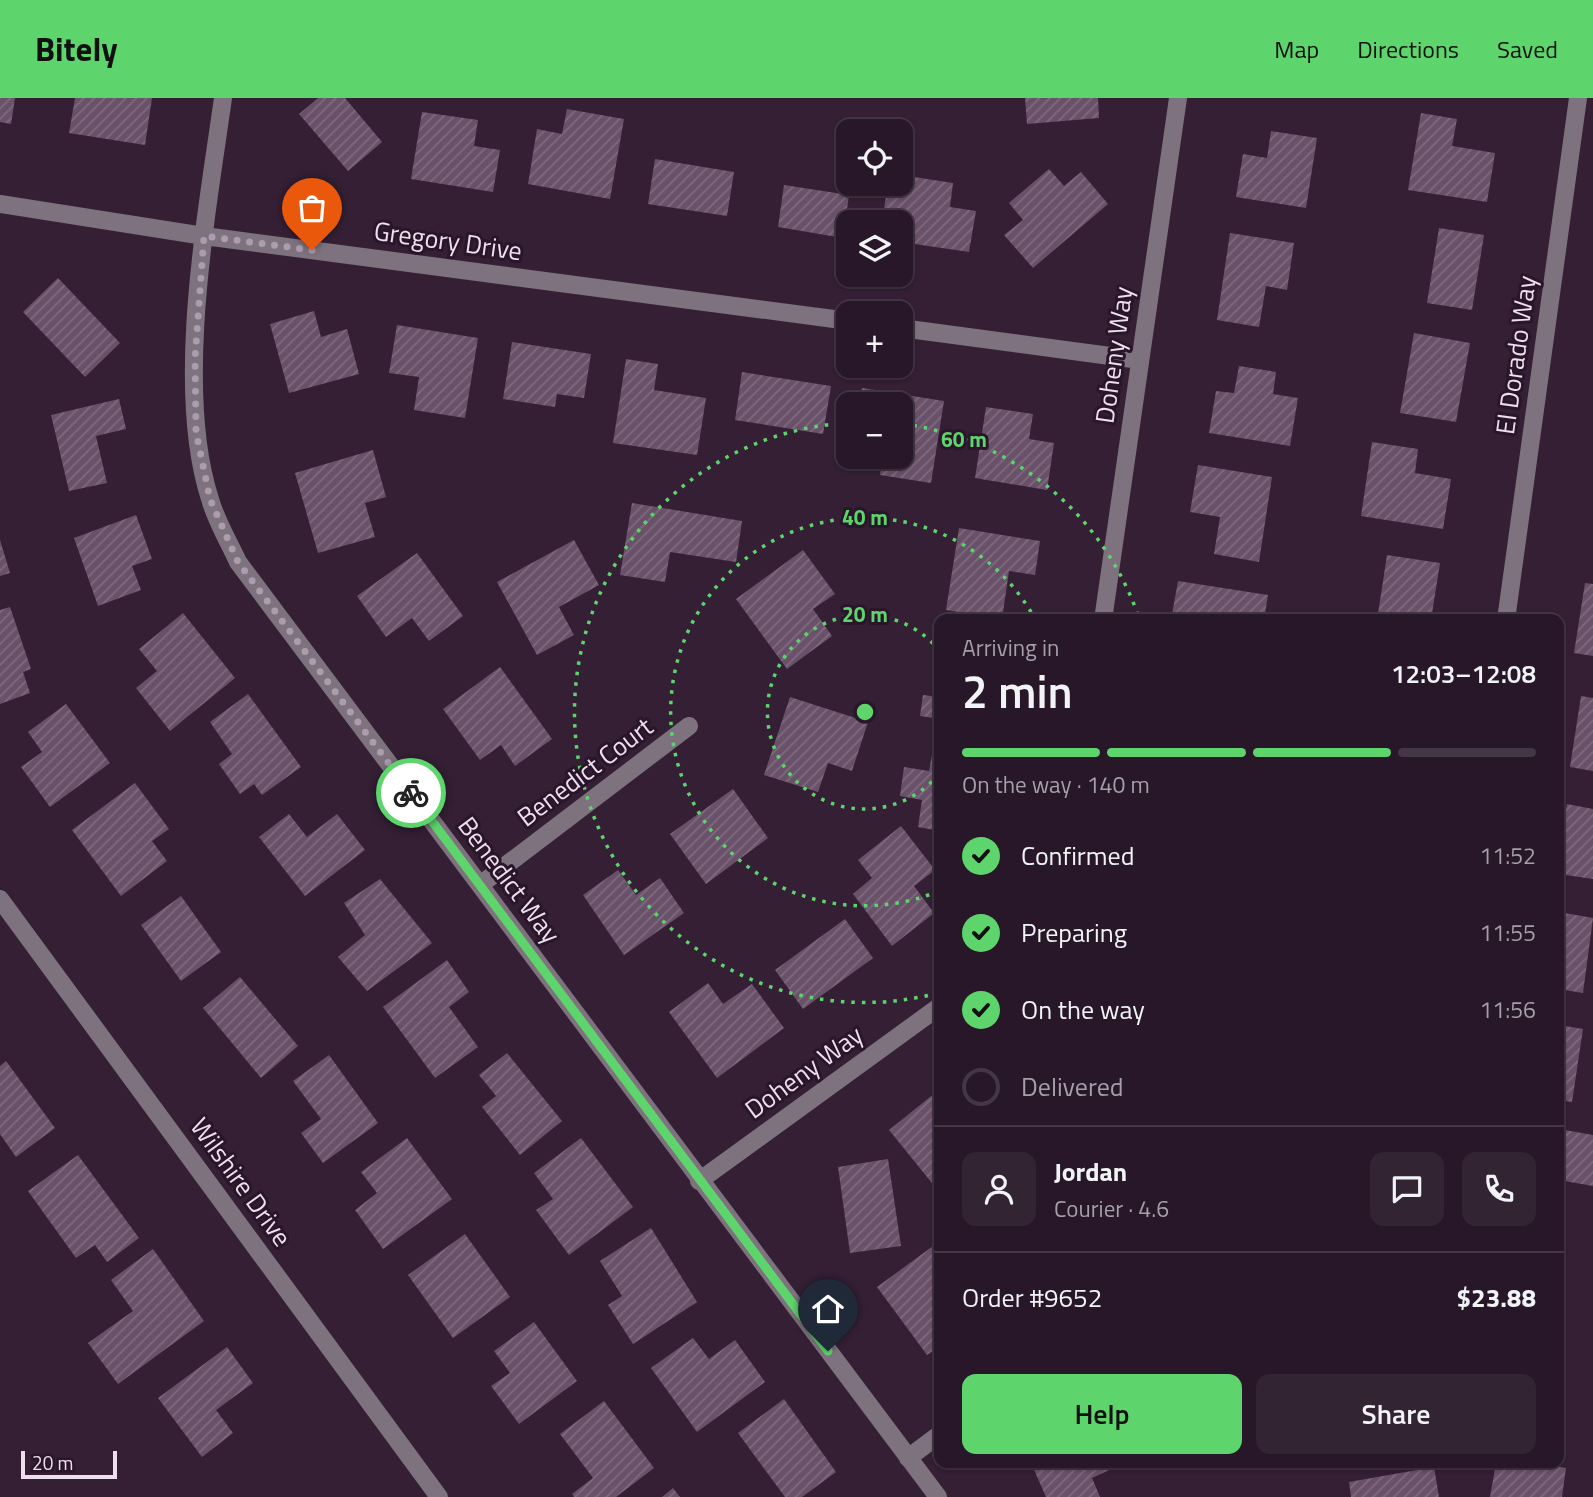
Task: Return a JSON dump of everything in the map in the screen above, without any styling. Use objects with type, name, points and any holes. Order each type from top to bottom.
[{"type":"street","name":"Benedict Way","points":[[223,98],[204,236],[195,359],[196,432],[210,499],[238,562],[278,619],[938,1497]]},
{"type":"street","name":"Doheny Way","points":[[1103,614],[1178,98]]},
{"type":"street","name":"El Dorado Way","points":[[1507,614],[1578,98]]},
{"type":"street","name":"Gregory Drive","points":[[0,204],[204,236],[836,319]]},
{"type":"street","points":[[913,330],[1140,360]]},
{"type":"street","name":"Benedict Court","points":[[480,885],[689,726]]},
{"type":"street","name":"Wilshire Drive","points":[[0,899],[439,1497]]},
{"type":"street","name":"Doheny Way","points":[[699,1181],[934,1010]]},
{"type":"street","points":[[908,1458],[934,1438]]},
{"type":"building","points":[[0,98],[15,98],[11,124],[0,122]]},
{"type":"building","points":[[75,98],[152,98],[145,145],[69,133]]},
{"type":"building","points":[[318,98],[345,98],[382,142],[348,171],[299,114]]},
{"type":"building","points":[[1025,98],[1098,98],[1099,118],[1027,124]]},
{"type":"building","points":[[567,109],[624,119],[610,199],[528,184],[537,129],[562,134]]},
{"type":"building","points":[[422,112],[478,120],[474,146],[500,150],[493,192],[411,179]]},
{"type":"building","points":[[1421,113],[1457,119],[1452,146],[1495,153],[1487,202],[1408,190]]},
{"type":"building","points":[[1271,131],[1317,138],[1306,208],[1236,197],[1243,154],[1267,158]]},
{"type":"building","points":[[655,159],[734,172],[727,216],[648,204]]},
{"type":"building","points":[[1049,169],[1064,186],[1081,172],[1108,204],[1033,268],[1004,235],[1023,220],[1009,203]]},
{"type":"building","points":[[913,177],[953,183],[950,207],[976,211],[969,252],[913,244],[913,210],[884,210],[886,196],[913,196]]},
{"type":"building","points":[[784,185],[836,193],[836,196],[849,196],[847,210],[836,210],[836,237],[778,227]]},
{"type":"building","points":[[1439,228],[1484,235],[1472,310],[1427,303]]},
{"type":"building","points":[[1230,233],[1294,243],[1287,290],[1266,286],[1259,327],[1217,320]]},
{"type":"building","points":[[58,278],[120,343],[85,377],[23,312]]},
{"type":"building","points":[[314,311],[321,337],[347,329],[359,374],[289,393],[270,324]]},
{"type":"building","points":[[397,325],[478,338],[465,418],[414,410],[419,377],[389,373]]},
{"type":"building","points":[[1414,333],[1470,343],[1456,422],[1400,413]]},
{"type":"building","points":[[512,342],[591,354],[584,398],[557,394],[555,407],[503,399]]},
{"type":"building","points":[[626,359],[658,364],[654,390],[706,398],[697,455],[613,443]]},
{"type":"building","points":[[1239,366],[1276,372],[1273,394],[1298,398],[1290,446],[1209,433],[1216,391],[1234,393]]},
{"type":"building","points":[[742,372],[831,386],[823,434],[735,420]]},
{"type":"building","points":[[862,388],[887,392],[862,392]]},
{"type":"building","points":[[913,396],[944,401],[931,483],[880,475],[881,469],[913,469]]},
{"type":"building","points":[[119,399],[126,429],[96,436],[107,483],[69,491],[51,415]]},
{"type":"building","points":[[986,407],[1033,414],[1029,439],[1054,443],[1047,490],[975,478]]},
{"type":"building","points":[[1372,442],[1418,449],[1415,473],[1451,479],[1443,529],[1361,516]]},
{"type":"building","points":[[373,450],[386,497],[365,503],[375,537],[318,553],[295,473]]},
{"type":"building","points":[[1198,465],[1272,477],[1259,562],[1214,554],[1220,517],[1190,512]]},
{"type":"building","points":[[632,503],[742,521],[736,562],[670,552],[665,582],[620,575]]},
{"type":"building","points":[[136,515],[152,559],[132,566],[141,590],[98,606],[74,538]]},
{"type":"building","points":[[959,528],[1040,541],[1035,575],[1009,571],[1003,614],[971,614],[946,610]]},
{"type":"building","points":[[0,540],[10,573],[0,576]]},
{"type":"building","points":[[574,540],[599,585],[559,607],[574,635],[537,655],[497,582]]},
{"type":"building","points":[[803,550],[835,594],[813,609],[832,636],[787,669],[736,599]]},
{"type":"building","points":[[417,553],[463,616],[429,641],[412,618],[386,637],[357,596]]},
{"type":"building","points":[[1387,555],[1440,563],[1432,614],[1378,614]]},
{"type":"building","points":[[1178,581],[1268,595],[1265,614],[1172,614]]},
{"type":"building","points":[[1585,583],[1593,584],[1593,656],[1574,653]]},
{"type":"building","points":[[10,607],[31,669],[23,672],[30,693],[0,704],[0,610]]},
{"type":"building","points":[[183,613],[235,678],[170,731],[136,688],[157,671],[139,649]]},
{"type":"building","points":[[500,667],[552,739],[515,766],[501,745],[480,760],[443,709]]},
{"type":"building","points":[[248,694],[301,767],[262,795],[254,784],[240,794],[219,764],[232,754],[210,722]]},
{"type":"building","points":[[923,695],[934,696],[934,718],[920,716]]},
{"type":"building","points":[[1581,696],[1593,698],[1593,771],[1570,767]]},
{"type":"building","points":[[790,697],[868,722],[852,771],[828,763],[818,792],[764,775]]},
{"type":"building","points":[[66,704],[110,763],[50,807],[21,767],[42,752],[28,732]]},
{"type":"building","points":[[934,744],[934,830],[918,827],[922,800],[900,796],[904,767],[929,771]]},
{"type":"building","points":[[135,783],[169,829],[152,841],[167,861],[121,896],[72,830]]},
{"type":"building","points":[[733,789],[768,838],[706,884],[670,834]]},
{"type":"building","points":[[1567,804],[1593,809],[1593,879],[1564,875],[1564,821]]},
{"type":"building","points":[[289,814],[307,837],[337,814],[365,850],[305,896],[259,837]]},
{"type":"building","points":[[901,826],[934,869],[914,886],[934,913],[892,946],[853,894],[872,878],[858,860]]},
{"type":"building","points":[[618,870],[636,895],[660,878],[684,913],[624,955],[583,895]]},
{"type":"building","points":[[380,879],[432,943],[367,991],[338,957],[365,935],[344,903]]},
{"type":"building","points":[[181,896],[221,952],[181,981],[141,925]]},
{"type":"building","points":[[1564,913],[1593,918],[1583,993],[1564,990]]},
{"type":"building","points":[[845,919],[873,958],[803,1009],[775,970]]},
{"type":"building","points":[[447,960],[469,992],[449,1007],[478,1047],[435,1078],[383,1007]]},
{"type":"building","points":[[240,977],[298,1046],[261,1078],[203,1008]]},
{"type":"building","points":[[708,983],[723,1004],[752,984],[784,1028],[717,1078],[669,1012]]},
{"type":"building","points":[[1564,1026],[1583,1029],[1572,1102],[1564,1101]]},
{"type":"building","points":[[507,1053],[562,1121],[520,1155],[482,1107],[496,1096],[479,1075]]},
{"type":"building","points":[[329,1055],[378,1123],[323,1163],[301,1133],[321,1119],[293,1081]]},
{"type":"building","points":[[6,1061],[55,1128],[16,1157],[0,1134],[0,1066]]},
{"type":"building","points":[[934,1094],[934,1186],[889,1130]]},
{"type":"building","points":[[1564,1130],[1593,1135],[1593,1186],[1564,1181]]},
{"type":"building","points":[[407,1138],[452,1199],[383,1249],[355,1210],[377,1193],[361,1172]]},
{"type":"building","points":[[581,1138],[633,1207],[569,1255],[536,1210],[553,1199],[534,1173]]},
{"type":"building","points":[[78,1155],[139,1238],[107,1262],[95,1245],[76,1258],[28,1191]]},
{"type":"building","points":[[888,1159],[901,1246],[850,1253],[838,1167]]},
{"type":"building","points":[[651,1228],[697,1302],[633,1344],[608,1305],[622,1296],[600,1261]]},
{"type":"building","points":[[465,1234],[510,1297],[453,1338],[408,1275]]},
{"type":"building","points":[[934,1245],[934,1350],[927,1355],[877,1287]]},
{"type":"building","points":[[153,1249],[204,1321],[118,1384],[88,1343],[133,1311],[111,1280]]},
{"type":"building","points":[[534,1322],[577,1381],[519,1424],[491,1386],[510,1373],[494,1351]]},
{"type":"building","points":[[693,1338],[709,1359],[735,1340],[765,1382],[697,1432],[651,1368]]},
{"type":"building","points":[[227,1347],[253,1383],[216,1410],[233,1433],[202,1457],[158,1398]]},
{"type":"building","points":[[784,1399],[836,1472],[802,1497],[785,1497],[738,1433]]},
{"type":"building","points":[[604,1401],[654,1468],[616,1497],[574,1497],[572,1494],[593,1478],[560,1434]]},
{"type":"building","points":[[1033,1468],[1114,1468],[1092,1478],[1100,1497],[1046,1497]]},
{"type":"building","points":[[1434,1468],[1439,1497],[1351,1497],[1349,1482]]},
{"type":"building","points":[[1495,1468],[1566,1468],[1562,1497],[1490,1497]]},
{"type":"building","points":[[673,1488],[680,1497],[662,1497]]},
{"type":"way so far","points":[[312,250],[204,236],[195,359],[196,432],[210,499],[238,562],[278,619],[411,793]]},
{"type":"route","points":[[411,793],[828,1351]]}]
